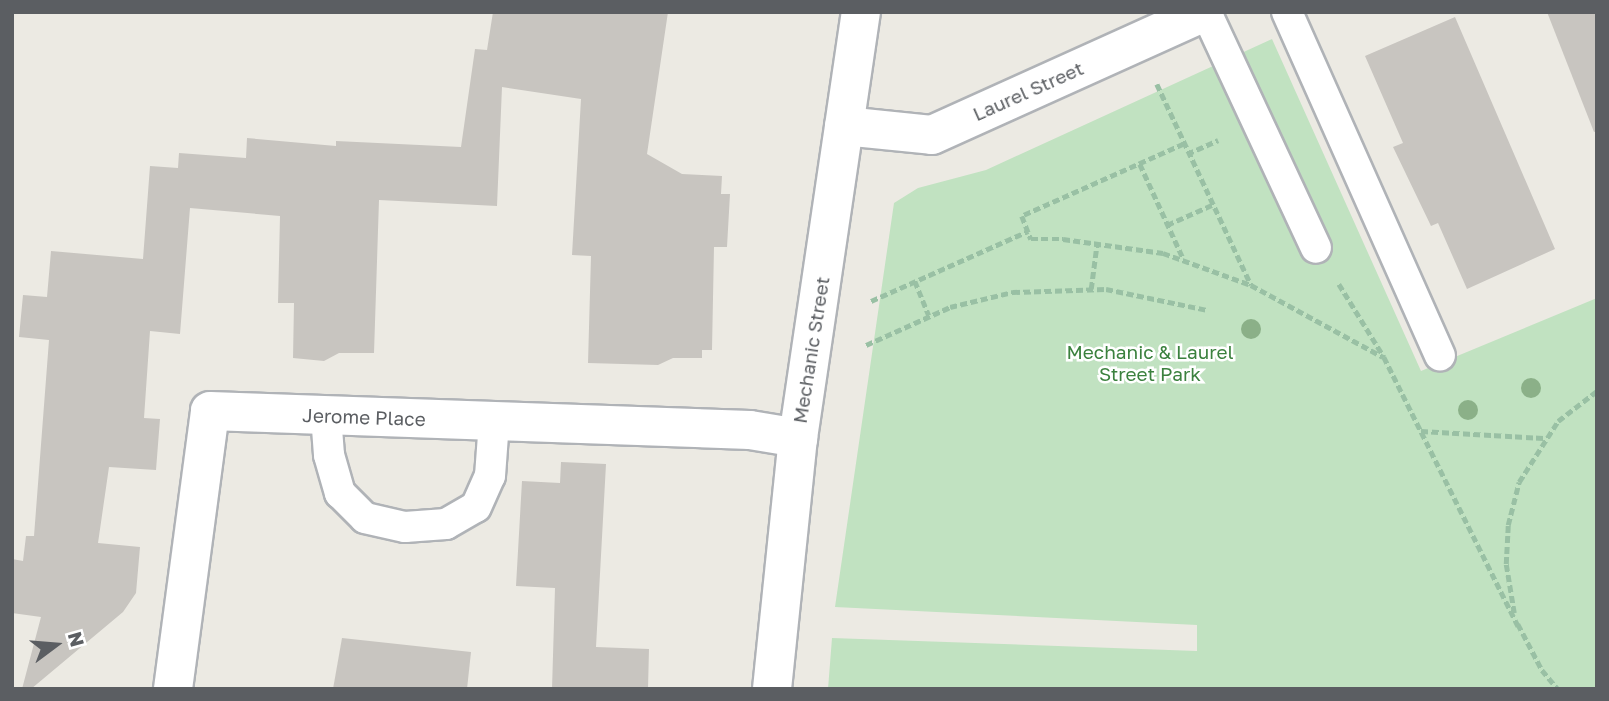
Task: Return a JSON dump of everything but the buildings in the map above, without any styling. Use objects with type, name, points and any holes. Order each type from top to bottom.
[{"type":"street","name":"Mechanic Street","points":[[772,689],[798,438],[861,12]]},
{"type":"street","name":"Laurel Street","points":[[845,126],[932,135],[1205,12]]},
{"type":"street","name":"Jerome Place","points":[[173,689],[210,411],[750,430],[798,438]]},
{"type":"lane","points":[[1205,12],[1316,248]]},
{"type":"lane","points":[[1287,12],[1440,355]]},
{"type":"lane","points":[[326,415],[329,455],[340,494],[365,518],[405,527],[446,524],[476,507],[490,477],[494,421]]},
{"type":"path","points":[[1156,83],[1251,285]]},
{"type":"path","points":[[1184,144],[1022,216],[1031,239],[1097,243],[1184,260],[1251,285],[1384,357]]},
{"type":"path","points":[[1140,164],[1184,260]]},
{"type":"path","points":[[1167,225],[1212,205]]},
{"type":"path","points":[[871,301],[1028,231]]},
{"type":"path","points":[[1091,289],[1097,243]]},
{"type":"path","points":[[1316,248],[1384,357],[1518,626],[1542,670],[1558,689]]},
{"type":"path","points":[[915,281],[929,315]]},
{"type":"path","points":[[866,345],[929,315],[1013,292],[1091,289],[1140,293],[1207,310]]},
{"type":"path","points":[[1518,626],[1506,564],[1508,525],[1519,482],[1558,421],[1597,391]]},
{"type":"path","points":[[1421,431],[1545,438]]},
{"type":"green space","name":"Mechanic & Laurel Street Park","points":[[1272,39],[1421,371],[1597,298],[1597,689],[828,689],[832,638],[1197,651],[1197,625],[835,607],[894,203],[918,188],[986,170]]}]
